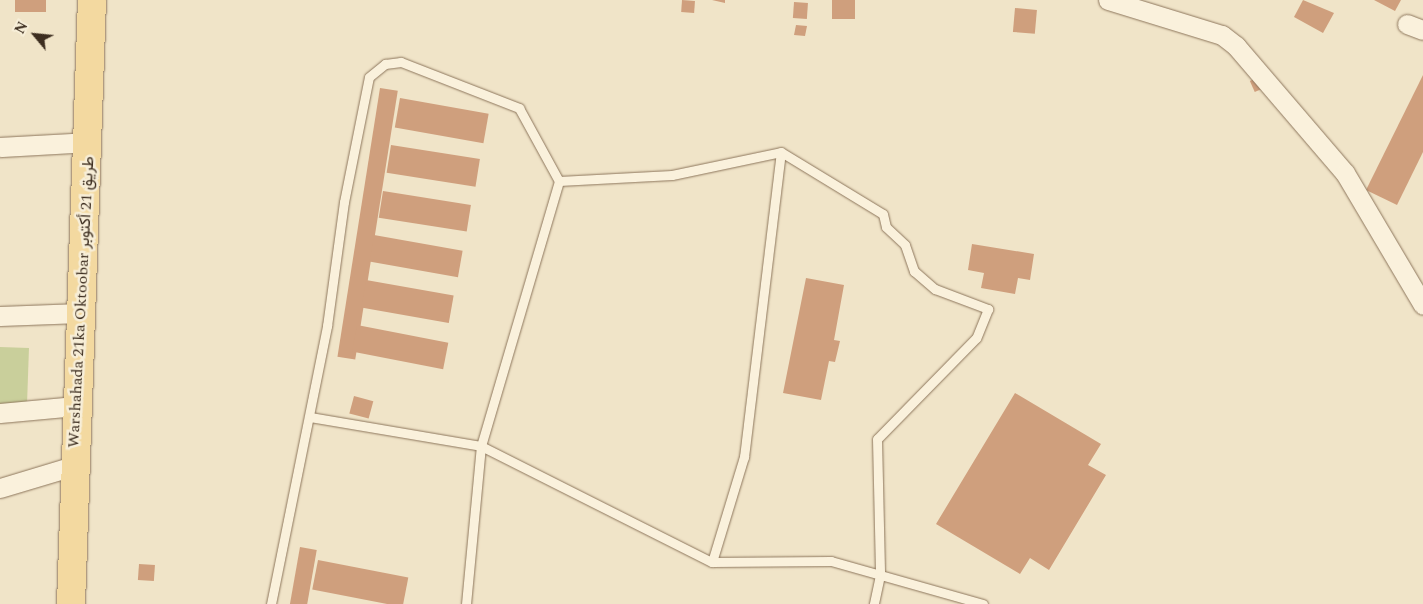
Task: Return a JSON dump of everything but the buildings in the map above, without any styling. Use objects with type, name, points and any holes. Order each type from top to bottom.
[{"type":"main road","name":"Warshahada 21ka Oktoobar طريق 21 أكتوبر","points":[[71,604],[73,466],[90,142],[92,0]]},
{"type":"street","points":[[1108,0],[1222,35],[1236,46],[1345,173],[1423,305]]},
{"type":"street","points":[[0,147],[90,142]]},
{"type":"street","points":[[0,316],[80,313]]},
{"type":"street","points":[[0,413],[76,406]]},
{"type":"street","points":[[0,488],[73,466]]},
{"type":"lane","points":[[271,604],[310,417],[369,77],[385,64],[400,62],[519,108],[559,181],[481,446],[466,604]]},
{"type":"lane","points":[[712,562],[744,457],[782,152]]},
{"type":"lane","points":[[559,181],[672,175],[782,152],[883,214],[886,227],[905,245],[914,271],[935,289],[988,309],[976,338],[878,440],[880,575],[874,604]]},
{"type":"lane","points":[[310,417],[481,446],[712,562],[831,561],[983,604]]},
{"type":"lane","points":[[939,592],[947,604]]},
{"type":"green space","points":[[0,347],[29,348],[27,406],[0,405]]}]
